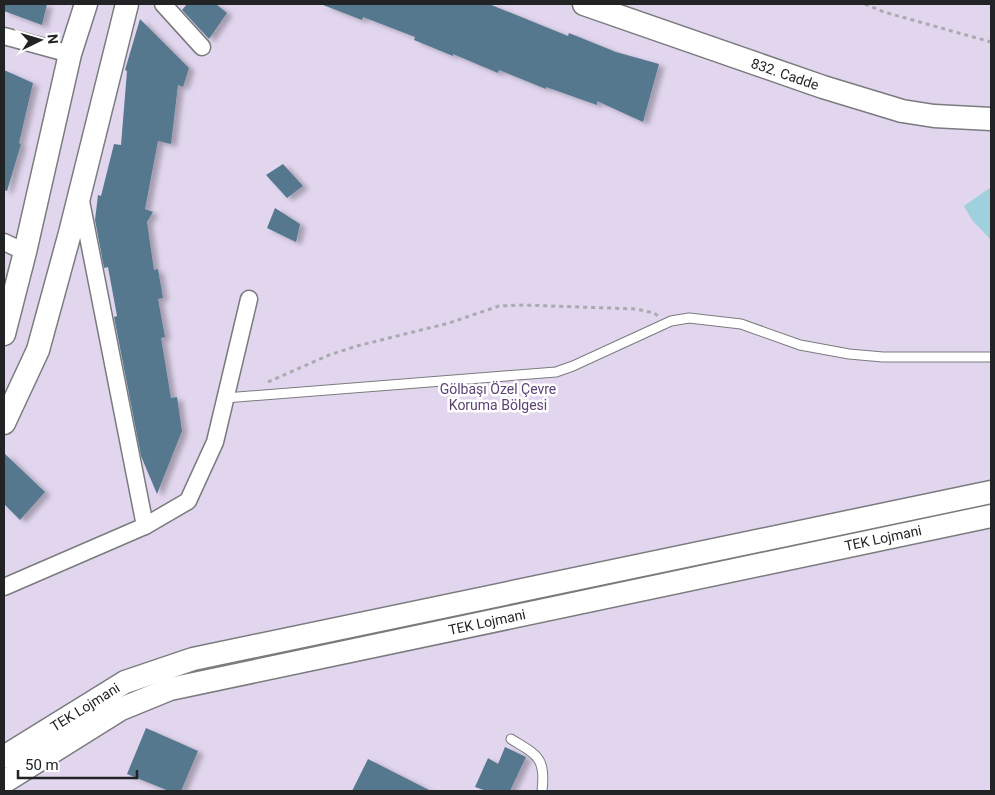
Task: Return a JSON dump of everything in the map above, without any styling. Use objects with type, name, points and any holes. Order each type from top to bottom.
[{"type":"street","points":[[4,334],[25,252],[70,54],[86,4]]},
{"type":"street","points":[[4,423],[38,350],[127,4]]},
{"type":"street","points":[[163,4],[202,47]]},
{"type":"street","name":"832. Cadde","points":[[584,4],[823,88],[902,111],[934,116],[991,119]]},
{"type":"street","points":[[4,36],[70,54]]},
{"type":"street","points":[[79,194],[145,526]]},
{"type":"street","points":[[4,242],[25,252]]},
{"type":"street","points":[[4,587],[145,526],[188,501],[215,442],[249,299]]},
{"type":"street","name":"TEK Lojmani","points":[[4,757],[125,682],[193,659],[991,492]]},
{"type":"street","name":"TEK Lojmani","points":[[4,782],[121,709],[170,689],[991,516]]},
{"type":"lane","points":[[225,398],[556,372],[665,324],[689,318],[741,324],[800,345],[849,354],[883,357],[991,357]]},
{"type":"lane","points":[[511,738],[535,753],[539,759],[543,771],[542,791]]},
{"type":"path","points":[[865,4],[884,12],[991,42]]},
{"type":"path","points":[[254,396],[264,384],[329,355],[356,346],[449,323],[499,306],[524,305],[636,309],[654,313],[665,324]]},
{"type":"green space","name":"Gölbaşı Özel Çevre Koruma Bölgesi","points":[[4,4],[991,4],[991,791],[4,791]]},
{"type":"water","points":[[991,187],[991,240],[972,220],[964,206]]},
{"type":"building","points":[[4,4],[47,4],[42,25],[4,11]]},
{"type":"building","points":[[187,4],[216,4],[227,13],[209,39],[182,10]]},
{"type":"building","points":[[323,4],[489,4],[568,36],[569,33],[616,52],[659,64],[643,122],[597,101],[597,105],[546,87],[546,89],[499,70],[498,73],[414,40],[415,37],[363,17],[362,20]]},
{"type":"building","points":[[140,19],[189,68],[183,87],[178,85],[171,144],[158,141],[145,209],[153,212],[147,222],[154,270],[158,269],[163,298],[158,299],[165,337],[161,338],[171,398],[177,397],[182,431],[157,494],[141,456],[114,317],[117,316],[108,267],[104,268],[95,220],[98,195],[101,196],[114,144],[121,145],[127,71],[125,70]]},
{"type":"building","points":[[4,70],[33,83],[19,143],[21,144],[7,191],[4,190]]},
{"type":"building","points":[[283,164],[303,186],[287,198],[266,175]]},
{"type":"building","points":[[275,208],[300,224],[296,242],[267,228]]},
{"type":"building","points":[[4,453],[45,492],[20,520],[4,504]]},
{"type":"building","points":[[146,728],[198,751],[181,791],[169,791],[127,774]]},
{"type":"building","points":[[505,747],[526,757],[510,791],[487,791],[475,787],[488,758],[498,764]]},
{"type":"building","points":[[368,759],[431,791],[352,791]]}]
